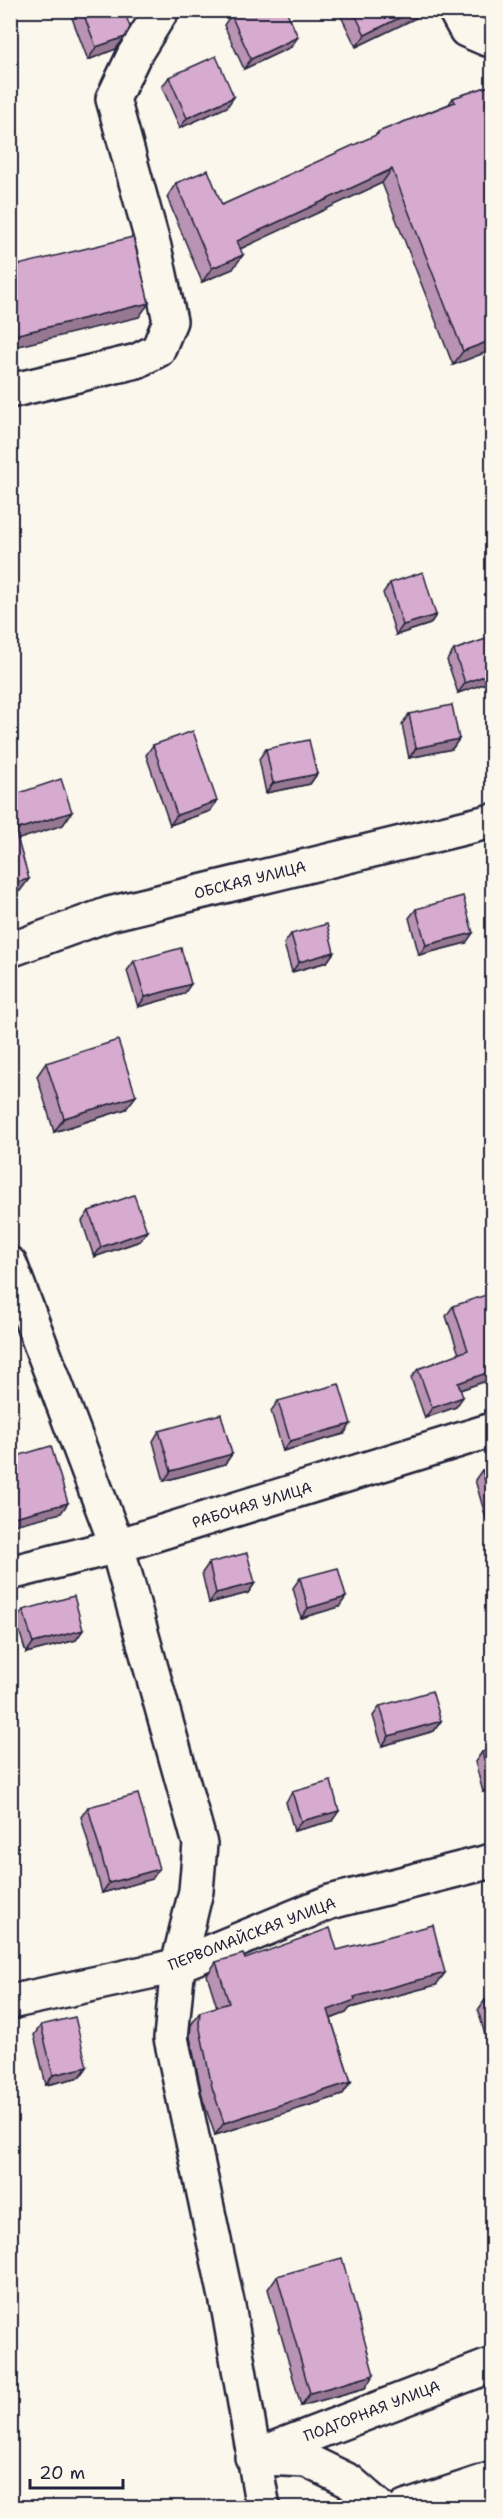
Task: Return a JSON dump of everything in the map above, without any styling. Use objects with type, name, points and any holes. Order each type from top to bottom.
[{"type":"street","points":[[10,391],[137,361],[158,350],[170,321],[154,247],[113,99],[134,56],[162,10]]},
{"type":"street","name":"ОБСКАЯ УЛИЦА","points":[[10,950],[109,914],[492,820]]},
{"type":"street","points":[[10,1264],[117,1546],[200,1844],[196,1891],[178,1965],[171,2038],[229,2311],[262,2508]]},
{"type":"street","name":"РАБОЧАЯ УЛИЦА","points":[[10,1573],[117,1546],[492,1430]]},
{"type":"street","name":"ПЕРВОМАЙСКАЯ УЛИЦА","points":[[10,2002],[178,1965],[330,1902],[492,1861]]},
{"type":"street","name":"ПОДГОРНАЯ УЛИЦА","points":[[252,2457],[492,2365]]},
{"type":"street","points":[[252,2457],[306,2460],[349,2481],[380,2508]]},
{"type":"street","points":[[405,2508],[492,2479]]},
{"type":"building","points":[[82,10],[124,10],[130,27],[125,37],[96,47]]},
{"type":"building","points":[[241,10],[286,10],[298,37],[251,59],[231,15]]},
{"type":"building","points":[[353,10],[415,10],[365,35]]},
{"type":"building","points":[[216,56],[234,97],[187,118],[169,77]]},
{"type":"building","points":[[492,85],[492,340],[463,351],[392,169],[237,241],[243,255],[212,268],[176,183],[208,170],[222,205],[378,134],[378,132],[455,102],[453,98]]},
{"type":"building","points":[[133,237],[149,303],[10,336],[10,267]]},
{"type":"building","points":[[423,572],[436,615],[403,625],[390,583]]},
{"type":"building","points":[[492,637],[492,673],[465,683],[454,650]]},
{"type":"building","points":[[452,705],[459,739],[416,748],[409,714]]},
{"type":"building","points":[[193,731],[217,801],[177,815],[153,745]]},
{"type":"building","points":[[309,740],[317,774],[273,783],[266,749]]},
{"type":"building","points":[[61,779],[72,812],[15,830],[29,879],[10,884],[10,796]]},
{"type":"building","points":[[463,896],[473,933],[426,945],[416,909]]},
{"type":"building","points":[[327,924],[334,952],[299,962],[291,934]]},
{"type":"building","points":[[181,948],[191,984],[145,997],[134,961]]},
{"type":"building","points":[[118,1040],[136,1096],[64,1118],[46,1063]]},
{"type":"building","points":[[134,1195],[147,1231],[101,1247],[89,1211]]},
{"type":"building","points":[[492,1293],[492,1371],[458,1383],[463,1397],[432,1408],[418,1369],[468,1350],[453,1306]]},
{"type":"building","points":[[339,1384],[351,1424],[290,1441],[278,1401]]},
{"type":"building","points":[[221,1414],[232,1454],[171,1471],[159,1431]]},
{"type":"building","points":[[51,1446],[68,1503],[10,1518],[10,1458]]},
{"type":"building","points":[[492,1468],[492,1508],[482,1470]]},
{"type":"building","points":[[247,1553],[255,1583],[216,1593],[209,1563]]},
{"type":"building","points":[[338,1568],[346,1597],[308,1608],[300,1578]]},
{"type":"building","points":[[74,1596],[83,1630],[33,1643],[23,1610]]},
{"type":"building","points":[[432,1691],[441,1721],[389,1736],[380,1706]]},
{"type":"building","points":[[492,1749],[492,1781],[490,1782],[482,1752]]},
{"type":"building","points":[[331,1781],[339,1811],[301,1821],[292,1792]]},
{"type":"building","points":[[138,1794],[159,1869],[109,1883],[88,1807]]},
{"type":"building","points":[[433,1925],[445,1973],[354,1997],[355,2000],[328,2010],[351,2082],[224,2123],[212,2087],[199,2024],[200,2012],[229,2003],[216,1962],[243,1954],[245,1959],[330,1928],[337,1950]]},
{"type":"building","points":[[492,1998],[492,2027],[485,2000]]},
{"type":"building","points":[[75,2017],[87,2067],[53,2075],[41,2025]]},
{"type":"building","points":[[342,2258],[374,2375],[310,2393],[277,2276]]}]
